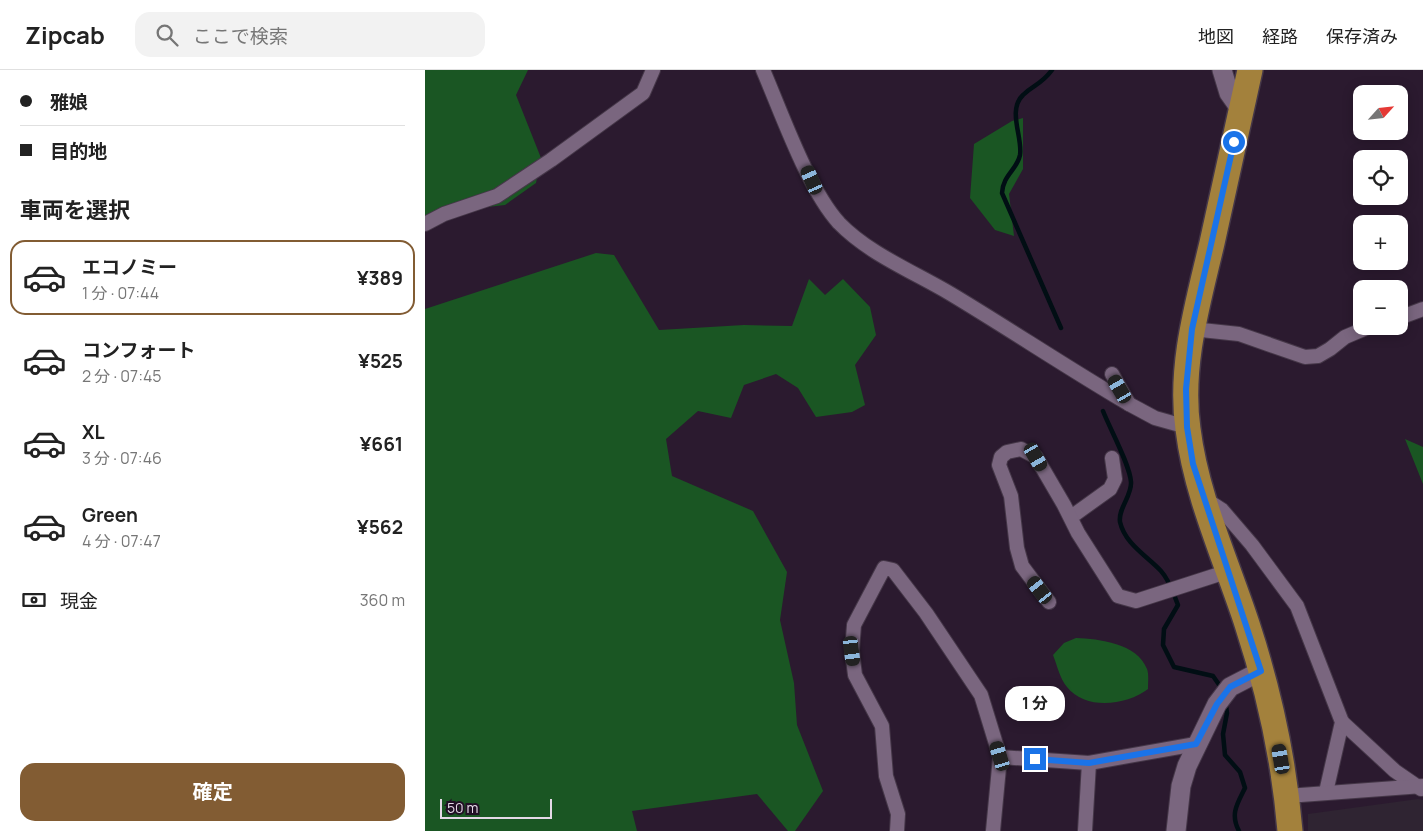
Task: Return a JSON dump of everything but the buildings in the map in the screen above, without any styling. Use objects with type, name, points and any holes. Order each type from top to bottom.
[{"type":"highway","points":[[1250,70],[1192,329],[1187,369],[1187,427],[1193,464],[1261,671],[1275,723],[1287,796],[1290,831]]},
{"type":"street","points":[[425,224],[444,214],[497,196],[551,160],[643,93],[653,70]]},
{"type":"street","points":[[763,70],[812,180],[826,205],[840,223],[864,244],[951,294],[1129,404],[1155,418],[1187,427]]},
{"type":"street","points":[[1222,70],[1229,93],[1241,110]]},
{"type":"street","points":[[1408,315],[1423,309]]},
{"type":"street","points":[[1192,329],[1239,334],[1305,357],[1318,356],[1353,334]]},
{"type":"street","points":[[1111,374],[1129,404]]},
{"type":"street","points":[[1049,602],[1022,566],[1017,548],[1011,496],[999,465],[1001,457],[1007,452],[1021,449],[1036,457],[1071,517],[1078,533],[1118,596],[1136,601],[1229,571]]},
{"type":"street","points":[[1071,517],[1110,490],[1115,479],[1112,458]]},
{"type":"street","points":[[1205,499],[1222,510],[1290,594],[1297,606],[1342,722],[1395,771],[1422,788]]},
{"type":"street","points":[[897,831],[898,814],[887,776],[882,726],[855,675],[852,651],[854,625],[884,568],[893,570],[926,613],[981,695],[1000,756],[993,831]]},
{"type":"street","points":[[1176,831],[1181,786],[1196,744],[1217,704],[1230,687],[1261,671]]},
{"type":"street","points":[[1326,792],[1342,722]]},
{"type":"street","points":[[1000,756],[1089,763],[1196,744]]},
{"type":"street","points":[[1085,831],[1089,763]]},
{"type":"street","points":[[1287,796],[1326,792],[1422,788]]},
{"type":"shaded area","points":[[1418,799],[1423,800],[1423,831],[1308,831],[1308,814]]},
{"type":"green space","points":[[425,70],[528,70],[516,95],[541,158],[536,183],[505,205],[434,213],[425,221]]},
{"type":"green space","points":[[1023,118],[1023,169],[1009,194],[1014,236],[995,230],[970,198],[974,144],[1012,121]]},
{"type":"green space","points":[[596,253],[614,255],[659,330],[744,325],[792,326],[809,279],[825,295],[843,279],[870,307],[876,335],[855,365],[865,405],[852,412],[816,417],[798,388],[776,374],[744,385],[731,418],[698,411],[666,439],[672,476],[753,511],[787,572],[780,620],[794,683],[797,725],[823,791],[795,831],[788,831],[757,794],[632,811],[637,831],[425,831],[425,309]]},
{"type":"green space","points":[[1405,439],[1423,447],[1423,484]]},
{"type":"green space","points":[[1076,638],[1106,641],[1135,653],[1147,669],[1148,689],[1129,699],[1107,703],[1085,700],[1075,695],[1062,680],[1053,655],[1064,643]]},
{"type":"waterway","points":[[1052,70],[1018,101],[1016,116],[1020,155],[1016,165],[1007,177],[1002,193],[1061,328]]},
{"type":"waterway","points":[[1103,411],[1130,475],[1131,487],[1120,517],[1123,530],[1131,543],[1164,575],[1178,605],[1164,629],[1163,645],[1174,667],[1213,676],[1220,686]]},
{"type":"waterway","points":[[1226,706],[1227,713],[1223,734],[1225,755],[1240,772],[1245,788],[1237,804],[1235,814],[1236,825],[1239,831]]},
{"type":"route","points":[[1035,759],[1089,763],[1196,744],[1217,704],[1230,687],[1261,671],[1193,464],[1187,427],[1187,360],[1192,329],[1234,142]]}]
